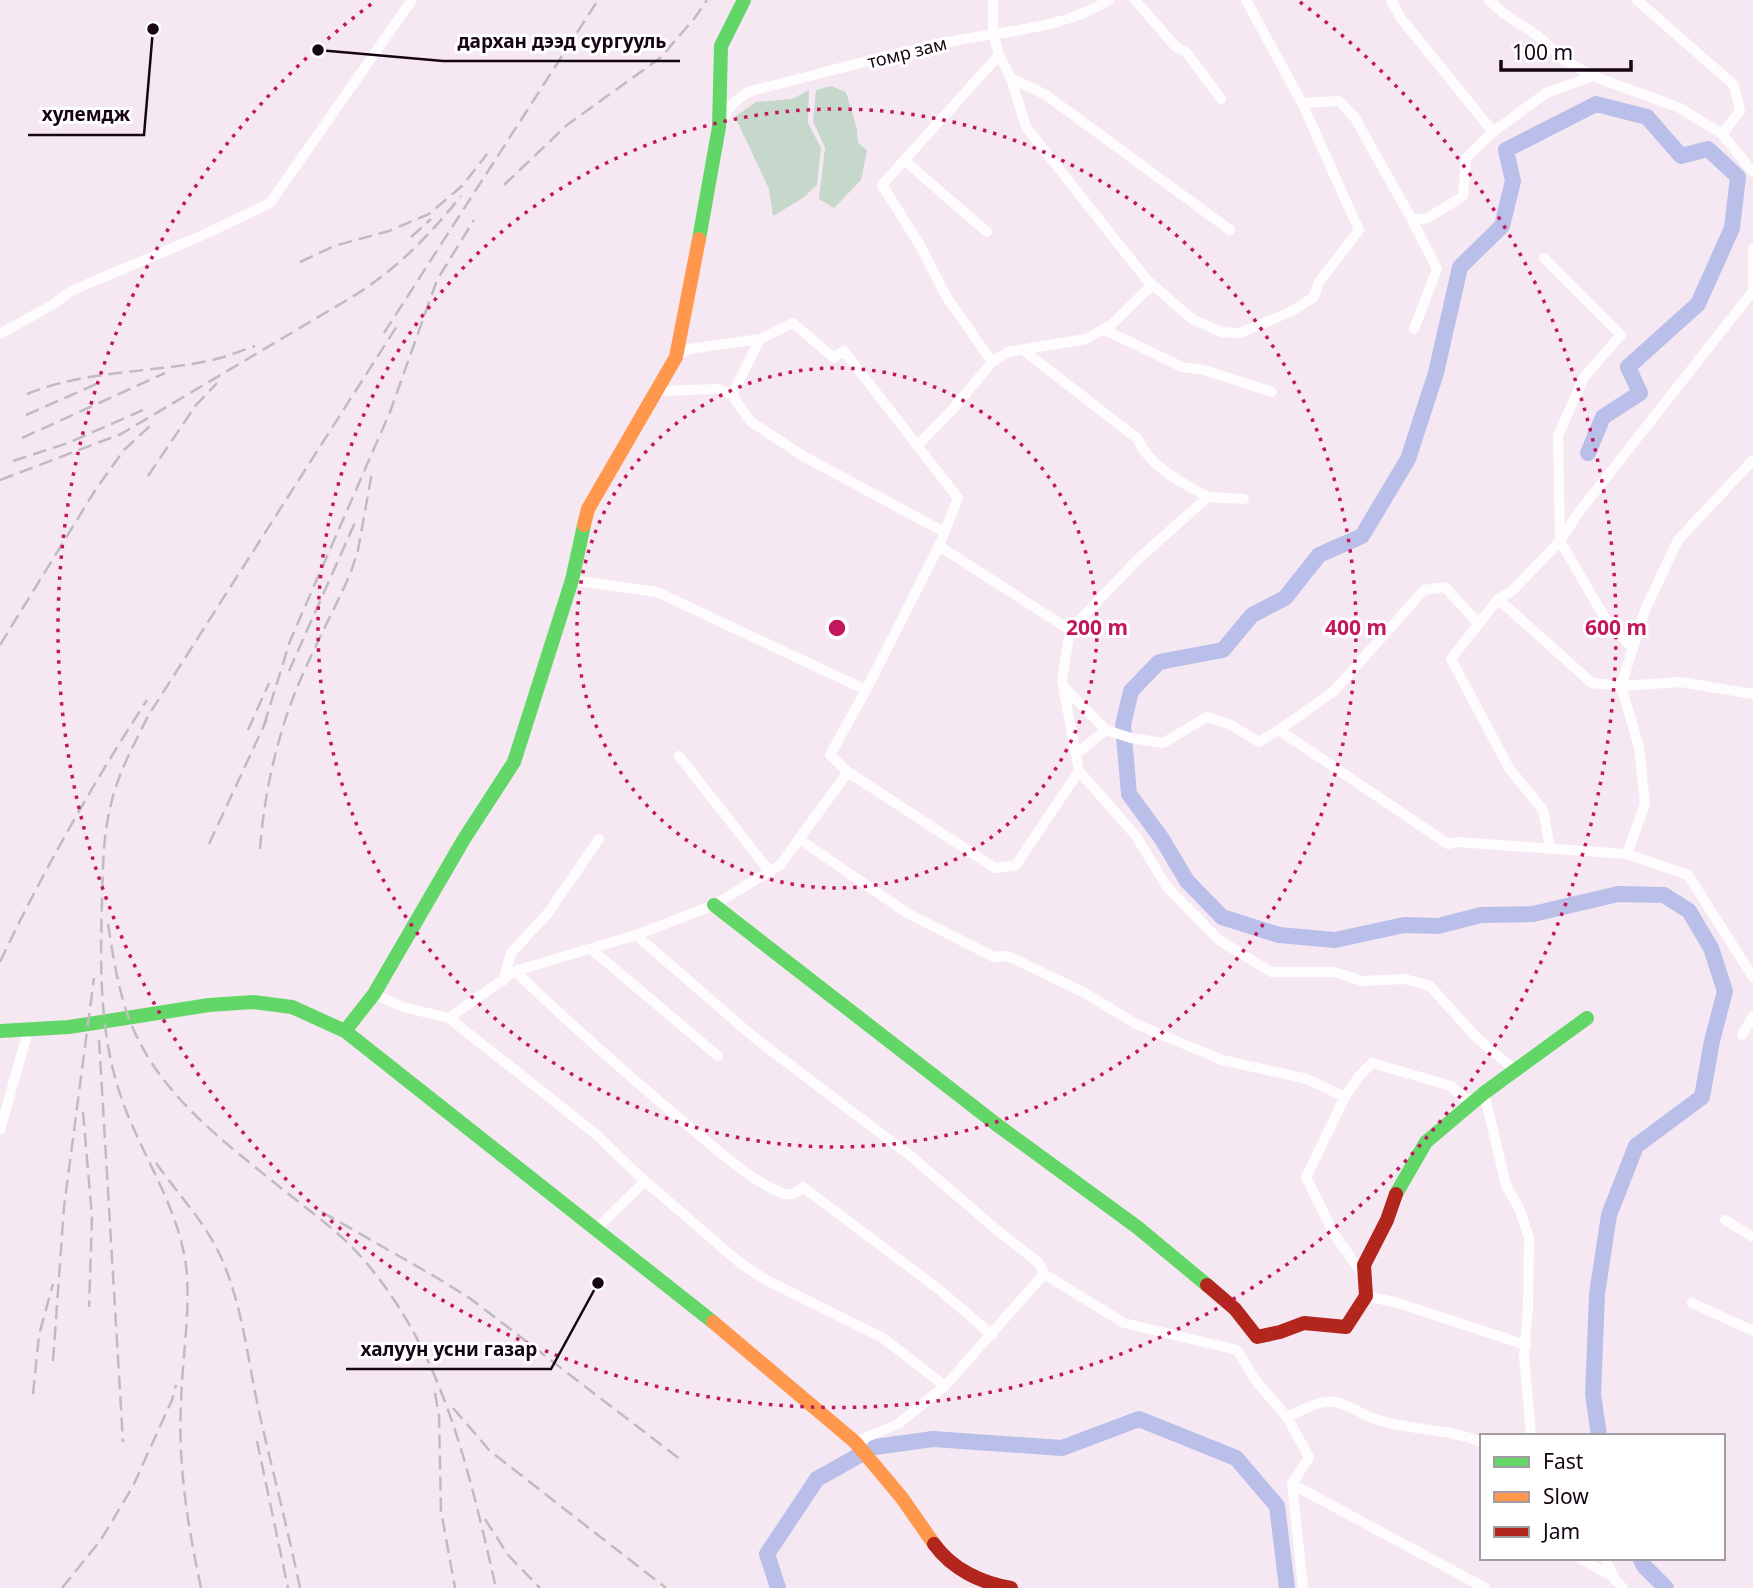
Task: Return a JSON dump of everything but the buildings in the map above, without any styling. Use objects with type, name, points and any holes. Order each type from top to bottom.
[{"type":"street","points":[[0,334],[52,305],[71,291],[203,235],[270,203],[412,0]]},
{"type":"street","points":[[345,1031],[374,994],[464,839],[514,762],[572,580],[588,509],[676,357],[715,157],[719,127],[721,46],[744,0]]},
{"type":"street","points":[[993,0],[993,33],[1026,127],[1152,285],[1192,319],[1221,332],[1240,333],[1292,311],[1314,297],[1319,282],[1359,230],[1302,103],[1246,0]]},
{"type":"street","name":"томр зам","points":[[719,127],[729,108],[739,97],[751,91],[942,43],[1035,28],[1072,19],[1109,0]]},
{"type":"street","points":[[1135,0],[1175,46],[1187,53],[1221,99]]},
{"type":"street","points":[[1391,0],[1400,17],[1493,132]]},
{"type":"street","points":[[1489,0],[1503,13],[1538,36],[1566,61],[1593,76],[1680,108],[1722,134],[1753,172]]},
{"type":"street","points":[[1637,0],[1734,85],[1740,111],[1722,134]]},
{"type":"street","points":[[992,362],[946,296],[921,247],[882,185],[999,55]]},
{"type":"street","points":[[1412,220],[1427,218],[1463,196],[1466,158],[1493,132],[1546,93],[1593,76]]},
{"type":"street","points":[[1011,78],[1046,95],[1230,230]]},
{"type":"street","points":[[1302,103],[1339,101],[1355,118],[1437,269],[1415,329]]},
{"type":"street","points":[[904,160],[986,232]]},
{"type":"street","points":[[1550,848],[1543,810],[1509,768],[1451,659],[1498,599],[1513,590],[1560,541],[1578,512],[1753,291],[1753,249]]},
{"type":"street","points":[[1544,258],[1621,335],[1584,377],[1558,436],[1560,541],[1608,623],[1633,648]]},
{"type":"street","points":[[918,445],[953,409],[992,362],[1008,352],[1086,339],[1111,325],[1152,285]]},
{"type":"street","points":[[676,357],[689,349],[760,339],[793,323],[834,358],[844,351],[958,498],[939,545],[830,755],[848,772],[995,868],[1016,865],[1079,771]]},
{"type":"street","points":[[1103,329],[1182,367],[1204,370],[1272,392]]},
{"type":"street","points":[[732,395],[760,339]]},
{"type":"street","points":[[1023,350],[1138,439],[1141,446],[1169,475],[1208,497],[1244,499]]},
{"type":"street","points":[[657,391],[719,389],[732,395],[750,421],[803,456],[944,533]]},
{"type":"street","points":[[1628,854],[1645,804],[1639,747],[1620,686],[1645,610],[1678,540],[1753,460]]},
{"type":"street","points":[[1208,497],[1138,559],[1070,631],[1062,680],[1079,771],[1136,836],[1167,887],[1219,940],[1271,972],[1335,972],[1362,981],[1405,979],[1430,986],[1475,1036],[1516,1070]]},
{"type":"street","points":[[939,545],[1070,631]]},
{"type":"street","points":[[572,580],[657,592],[866,690]]},
{"type":"street","points":[[1063,687],[1106,730],[1131,738],[1163,743],[1207,717],[1229,724],[1259,742],[1334,691],[1424,590],[1445,587],[1479,624]]},
{"type":"street","points":[[1498,599],[1592,683],[1620,686],[1681,682],[1753,694]]},
{"type":"street","points":[[1076,754],[1106,730]]},
{"type":"street","points":[[1279,730],[1448,844],[1457,842],[1628,854],[1688,875],[1753,977]]},
{"type":"street","points":[[679,757],[769,872]]},
{"type":"street","points":[[449,1017],[515,971],[636,935],[714,905],[769,872],[780,865],[848,772]]},
{"type":"street","points":[[503,981],[511,953],[548,913],[599,839]]},
{"type":"street","points":[[799,839],[907,913],[994,957],[1008,956],[1083,992],[1136,1024],[1222,1059],[1307,1079],[1345,1097]]},
{"type":"street","points":[[714,905],[996,1124],[1137,1227],[1235,1309],[1256,1337],[1304,1323],[1346,1327],[1366,1296],[1364,1265],[1387,1220],[1399,1185],[1426,1142],[1516,1070],[1587,1018]]},
{"type":"street","points":[[636,935],[756,1039],[912,1157],[1039,1263],[1044,1274],[1124,1323],[1237,1350],[1256,1381],[1287,1417],[1309,1457],[1292,1484],[1303,1588]]},
{"type":"street","points":[[591,948],[718,1056]]},
{"type":"street","points":[[515,971],[581,1035],[726,1157],[787,1195],[794,1194],[803,1187],[941,1291],[992,1335]]},
{"type":"street","points":[[374,994],[403,1007],[449,1017],[598,1136],[645,1181],[740,1263],[766,1280],[883,1338],[945,1387]]},
{"type":"street","points":[[0,1031],[28,1031],[209,1005],[253,1002],[292,1007],[345,1031],[713,1322],[855,1442],[902,1498],[945,1560],[988,1584],[1012,1588]]},
{"type":"street","points":[[1742,1035],[1753,1016]]},
{"type":"street","points":[[0,1130],[28,1031]]},
{"type":"street","points":[[1364,1276],[1334,1234],[1306,1177],[1345,1097],[1372,1063],[1451,1086],[1464,1098],[1481,1097]]},
{"type":"street","points":[[1481,1097],[1506,1185],[1529,1238],[1524,1356],[1531,1434]]},
{"type":"street","points":[[596,1229],[645,1181]]},
{"type":"street","points":[[1725,1220],[1753,1237]]},
{"type":"street","points":[[855,1442],[898,1424],[945,1387],[1044,1274]]},
{"type":"street","points":[[1366,1296],[1398,1303],[1526,1345]]},
{"type":"street","points":[[1692,1303],[1753,1331]]},
{"type":"street","points":[[1287,1417],[1313,1406],[1334,1402],[1373,1419],[1409,1429],[1428,1428],[1480,1441]]},
{"type":"street","points":[[1292,1484],[1485,1588]]},
{"type":"street","points":[[1583,1560],[1613,1577],[1623,1588]]},
{"type":"street","points":[[1606,1560],[1613,1577]]},
{"type":"green space","points":[[831,86],[846,92],[857,129],[858,143],[867,150],[861,180],[834,208],[819,199],[825,148],[813,121],[816,90]]},
{"type":"green space","points":[[809,90],[808,123],[821,148],[817,185],[803,198],[773,216],[769,189],[736,116],[756,102],[792,99]]},
{"type":"waterway","points":[[1588,453],[1603,417],[1640,393],[1628,367],[1698,304],[1732,228],[1738,177],[1708,149],[1681,156],[1647,117],[1596,104],[1506,150],[1513,181],[1502,226],[1460,267],[1436,373],[1408,459],[1362,536],[1319,555],[1285,598],[1252,615],[1223,650],[1159,662],[1131,691],[1123,725],[1129,794],[1162,839],[1187,881],[1222,917],[1279,935],[1335,940],[1404,925],[1438,926],[1481,915],[1533,914],[1618,894],[1664,895],[1689,911],[1711,948],[1725,991],[1712,1041],[1702,1097],[1636,1146],[1609,1215],[1597,1294],[1593,1394],[1599,1434]]},
{"type":"waterway","points":[[875,1447],[933,1439],[1062,1448],[1139,1419],[1236,1458],[1277,1506],[1287,1588]]},
{"type":"waterway","points":[[778,1588],[767,1554],[817,1479],[858,1456]]},
{"type":"waterway","points":[[1641,1560],[1666,1588]]},
{"type":"railway","points":[[384,333],[598,0]]},
{"type":"railway","points":[[504,185],[567,125],[660,58],[707,0]]},
{"type":"railway","points":[[300,262],[334,246],[389,231],[429,214],[462,186],[487,154]]},
{"type":"railway","points":[[0,480],[121,434],[352,297],[411,251],[461,196]]},
{"type":"railway","points":[[411,237],[431,219]]},
{"type":"railway","points":[[264,725],[290,641],[390,412],[437,280],[474,220]]},
{"type":"railway","points":[[201,1588],[188,1520],[181,1451],[186,1266],[169,1205],[116,1083],[106,1031],[101,952],[106,827],[118,781],[148,716],[397,326]]},
{"type":"railway","points":[[27,394],[48,386],[92,377],[210,361],[255,346]]},
{"type":"railway","points":[[22,438],[165,373]]},
{"type":"railway","points":[[26,415],[103,381]]},
{"type":"railway","points":[[148,476],[196,405],[217,383]]},
{"type":"railway","points":[[13,461],[68,443],[143,410]]},
{"type":"railway","points":[[0,645],[96,489],[124,450],[152,424]]},
{"type":"railway","points":[[260,849],[267,793],[280,738],[312,653],[351,572],[358,550],[372,472]]},
{"type":"railway","points":[[289,671],[357,518]]},
{"type":"railway","points":[[248,730],[269,683]]},
{"type":"railway","points":[[0,962],[69,829],[147,700]]},
{"type":"railway","points":[[209,844],[267,719]]},
{"type":"railway","points":[[108,924],[126,1010],[150,1061],[184,1103],[223,1141],[350,1245],[395,1302],[417,1339],[451,1419],[476,1503],[496,1588]]},
{"type":"railway","points":[[53,1361],[64,1207],[94,978]]},
{"type":"railway","points":[[99,1040],[123,1442]]},
{"type":"railway","points":[[83,1112],[92,1217],[89,1307]]},
{"type":"railway","points":[[156,1163],[206,1231],[228,1274],[240,1314],[260,1416],[300,1588]]},
{"type":"railway","points":[[322,1212],[471,1299],[681,1460]]},
{"type":"railway","points":[[33,1394],[39,1335],[53,1284]]},
{"type":"railway","points":[[62,1588],[100,1541],[133,1486],[172,1400],[176,1385]]},
{"type":"railway","points":[[435,1393],[439,1416],[441,1511],[455,1588]]},
{"type":"railway","points":[[453,1408],[490,1451],[666,1588]]},
{"type":"railway","points":[[257,1441],[288,1588]]},
{"type":"railway","points":[[485,1519],[508,1555],[540,1588]]},
{"type":"traffic: fast","points":[[699,239],[719,127],[721,46],[744,0]]},
{"type":"traffic: fast","points":[[345,1031],[374,994],[464,839],[514,762],[572,580],[584,525]]},
{"type":"traffic: fast","points":[[714,905],[996,1124],[1137,1227],[1207,1285]]},
{"type":"traffic: fast","points":[[0,1031],[69,1027],[209,1005],[253,1002],[292,1007],[345,1031],[713,1322]]},
{"type":"traffic: fast","points":[[1396,1194],[1426,1142],[1484,1093],[1587,1018]]},
{"type":"traffic: slow","points":[[584,525],[588,509],[676,357],[699,239]]},
{"type":"traffic: slow","points":[[713,1322],[855,1442],[902,1498],[934,1544]]},
{"type":"traffic: jam","points":[[1207,1285],[1235,1309],[1257,1337],[1304,1323],[1346,1327],[1366,1296],[1364,1265],[1387,1220],[1396,1194]]},
{"type":"traffic: jam","points":[[934,1544],[949,1561],[968,1574],[1011,1588]]},
{"type":"place","name":"хулемдж","points":[[153,29]]},
{"type":"place","name":"дархан дээд сургууль","points":[[318,50]]},
{"type":"place","name":"халуун усни газар","points":[[598,1283]]}]
